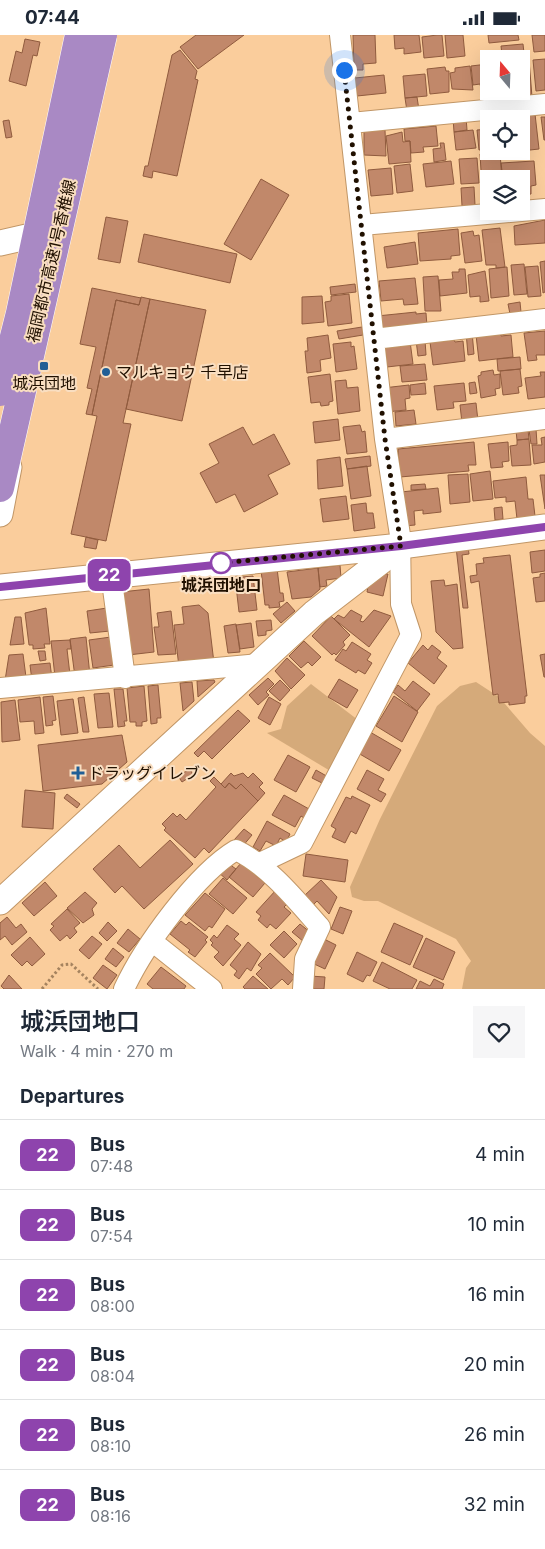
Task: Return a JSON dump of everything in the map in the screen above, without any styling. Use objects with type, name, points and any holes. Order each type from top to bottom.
[{"type":"highway","name":"福岡都市高速1号香椎線","points":[[0,392],[20,313],[80,35]]},
{"type":"highway","name":"福岡都市高速1号香椎線","points":[[0,488],[103,35]]},
{"type":"street","points":[[0,514],[103,35]]},
{"type":"street","points":[[258,864],[302,843],[411,635],[401,604],[401,546],[385,439],[340,35]]},
{"type":"street","points":[[350,123],[545,104]]},
{"type":"street","points":[[0,386],[55,145]]},
{"type":"street","points":[[362,225],[545,209]]},
{"type":"street","points":[[0,243],[54,231],[60,213],[64,211]]},
{"type":"street","points":[[34,236],[59,236]]},
{"type":"street","points":[[374,339],[545,319]]},
{"type":"street","points":[[385,439],[545,419]]},
{"type":"street","points":[[0,587],[111,574],[401,546],[545,527]]},
{"type":"street","points":[[0,902],[314,613],[401,546]]},
{"type":"street","points":[[111,574],[125,678]]},
{"type":"street","points":[[0,688],[125,678],[260,664]]},
{"type":"street","points":[[124,989],[153,942],[186,897],[220,860],[236,851],[251,857],[294,897],[320,927],[305,959],[303,989]]},
{"type":"street","points":[[153,942],[212,989]]},
{"type":"path","points":[[42,989],[62,965],[71,964],[98,989]]},
{"type":"shaded area","points":[[476,682],[499,697],[530,733],[545,746],[545,989],[462,989],[466,968],[471,961],[456,939],[378,901],[364,901],[352,897],[350,887],[380,819],[437,706],[460,686]]},
{"type":"shaded area","points":[[311,684],[358,720],[332,772],[267,733],[281,729],[287,706]]},
{"type":"building","points":[[196,35],[244,35],[198,69],[180,47]]},
{"type":"building","points":[[353,35],[375,35],[376,63],[363,64],[363,70],[354,70]]},
{"type":"building","points":[[394,35],[419,35],[421,52],[404,54],[404,48],[395,49]]},
{"type":"building","points":[[442,35],[444,56],[424,58],[422,37]]},
{"type":"building","points":[[445,35],[463,35],[465,56],[447,58]]},
{"type":"building","points":[[488,35],[518,35],[519,40],[489,43]]},
{"type":"building","points":[[532,35],[545,35],[545,51],[534,52]]},
{"type":"building","points":[[25,39],[40,42],[37,56],[33,55],[26,86],[9,81],[16,51],[22,53]]},
{"type":"building","points":[[523,44],[524,50],[501,50],[501,46]]},
{"type":"building","points":[[180,50],[197,71],[195,79],[198,80],[177,176],[153,171],[152,178],[143,176],[145,166],[148,166],[172,55]]},
{"type":"building","points":[[545,59],[545,90],[536,91],[533,60]]},
{"type":"building","points":[[480,65],[480,84],[473,85],[471,66]]},
{"type":"building","points":[[470,66],[473,90],[452,89],[450,73],[455,72],[455,68]]},
{"type":"building","points":[[445,67],[446,71],[449,71],[449,92],[430,94],[427,69]]},
{"type":"building","points":[[530,72],[532,97],[530,97]]},
{"type":"building","points":[[425,74],[427,96],[405,98],[403,76]]},
{"type":"building","points":[[384,75],[386,93],[357,96],[355,78]]},
{"type":"building","points":[[417,97],[419,110],[407,111],[405,98]]},
{"type":"building","points":[[485,100],[492,100],[492,102],[485,103]]},
{"type":"building","points":[[530,114],[535,114],[539,149],[530,150]]},
{"type":"building","points":[[466,117],[467,130],[454,132],[453,118]]},
{"type":"building","points":[[541,117],[545,117],[545,140],[544,140]]},
{"type":"building","points":[[9,120],[12,137],[6,138],[3,121]]},
{"type":"building","points":[[436,126],[438,146],[423,147],[424,152],[411,153],[410,141],[405,141],[404,129]]},
{"type":"building","points":[[364,130],[385,130],[386,156],[364,155]]},
{"type":"building","points":[[473,130],[476,148],[456,150],[454,132]]},
{"type":"building","points":[[477,130],[480,130],[480,150],[479,150]]},
{"type":"building","points":[[402,132],[403,142],[410,141],[411,162],[389,164],[386,136]]},
{"type":"building","points":[[440,143],[444,143],[446,160],[434,162],[433,149],[441,148]]},
{"type":"building","points":[[477,158],[479,183],[461,184],[459,159]]},
{"type":"building","points":[[480,160],[501,160],[501,170],[481,170]]},
{"type":"building","points":[[451,161],[454,184],[426,187],[423,164]]},
{"type":"building","points":[[534,161],[536,185],[531,186],[531,194],[530,170],[502,170],[501,163]]},
{"type":"building","points":[[410,164],[413,191],[397,193],[394,166]]},
{"type":"building","points":[[391,168],[393,194],[371,196],[368,170]]},
{"type":"building","points":[[261,179],[289,195],[251,260],[224,244]]},
{"type":"building","points":[[474,187],[475,205],[462,206],[461,188]]},
{"type":"building","points":[[106,217],[128,221],[120,263],[98,259]]},
{"type":"building","points":[[545,220],[545,243],[515,245],[514,226]]},
{"type":"building","points":[[500,228],[505,267],[496,268],[496,265],[486,265],[482,230]]},
{"type":"building","points":[[458,229],[460,255],[451,256],[451,259],[420,261],[418,233]]},
{"type":"building","points":[[473,231],[474,236],[479,235],[482,261],[465,263],[461,233]]},
{"type":"building","points":[[144,234],[237,254],[230,283],[138,262]]},
{"type":"building","points":[[415,242],[418,264],[387,268],[384,247]]},
{"type":"building","points":[[545,261],[545,292],[543,293],[540,262]]},
{"type":"building","points":[[524,264],[527,294],[514,295],[511,265]]},
{"type":"building","points":[[538,266],[541,296],[528,297],[525,267]]},
{"type":"building","points":[[507,267],[509,296],[491,298],[489,269]]},
{"type":"building","points":[[459,269],[465,269],[467,293],[440,296],[439,280],[453,279],[452,272],[459,272]]},
{"type":"building","points":[[485,271],[489,301],[480,302],[480,296],[470,297],[468,275]]},
{"type":"building","points":[[438,276],[441,311],[425,311],[423,277]]},
{"type":"building","points":[[415,278],[418,304],[404,305],[403,299],[381,301],[379,281]]},
{"type":"building","points":[[355,284],[356,292],[331,295],[330,287]]},
{"type":"building","points":[[92,288],[141,298],[139,305],[116,300],[92,415],[86,414],[92,389],[87,388],[96,347],[80,344]]},
{"type":"building","points":[[349,294],[352,323],[328,326],[325,302],[331,301],[331,296]]},
{"type":"building","points":[[322,296],[324,322],[302,324],[302,297]]},
{"type":"building","points":[[141,297],[150,299],[123,423],[131,424],[106,541],[71,534],[97,416],[92,415],[116,300],[139,305]]},
{"type":"building","points":[[150,299],[206,310],[182,421],[126,409]]},
{"type":"building","points":[[520,302],[521,312],[510,314],[508,304]]},
{"type":"building","points":[[416,312],[416,314],[426,313],[427,326],[383,330],[377,316]]},
{"type":"building","points":[[362,327],[363,335],[339,339],[337,331]]},
{"type":"building","points":[[545,331],[545,355],[536,355],[537,360],[528,361],[524,333]]},
{"type":"building","points":[[466,332],[472,332],[474,354],[468,355]]},
{"type":"building","points":[[501,332],[501,336],[511,335],[513,357],[479,361],[476,335]]},
{"type":"building","points":[[328,335],[331,358],[320,360],[321,371],[307,373],[305,351],[308,351],[307,338]]},
{"type":"building","points":[[416,340],[425,340],[426,355],[418,356]]},
{"type":"building","points":[[454,340],[455,342],[463,341],[465,361],[433,365],[430,342]]},
{"type":"building","points":[[410,341],[413,364],[387,367],[385,347]]},
{"type":"building","points":[[351,342],[351,347],[354,346],[357,369],[336,372],[333,344]]},
{"type":"building","points":[[520,357],[521,369],[498,371],[497,359]]},
{"type":"building","points":[[425,364],[427,380],[402,382],[400,366]]},
{"type":"building","points":[[520,369],[522,386],[518,387],[519,393],[503,395],[500,371]]},
{"type":"building","points":[[493,370],[494,375],[500,374],[500,388],[495,389],[496,395],[481,398],[478,376],[481,375],[481,372]]},
{"type":"building","points":[[540,372],[545,372],[545,397],[528,399],[525,378],[541,376]]},
{"type":"building","points":[[330,374],[333,401],[329,402],[329,405],[321,406],[320,402],[311,403],[308,377]]},
{"type":"building","points":[[346,380],[347,388],[358,387],[360,411],[338,414],[335,381]]},
{"type":"building","points":[[475,382],[477,393],[470,394],[469,383]]},
{"type":"building","points":[[425,383],[426,394],[411,395],[410,385]]},
{"type":"building","points":[[464,383],[466,401],[453,402],[454,408],[437,410],[434,386]]},
{"type":"building","points":[[409,385],[410,398],[405,399],[406,410],[386,412],[383,388]]},
{"type":"building","points":[[476,403],[478,421],[462,423],[460,405]]},
{"type":"building","points":[[414,410],[416,424],[396,426],[395,412]]},
{"type":"building","points":[[338,419],[340,440],[315,443],[313,422]]},
{"type":"building","points":[[360,425],[362,432],[365,431],[367,452],[347,454],[343,427]]},
{"type":"building","points":[[243,427],[253,445],[274,434],[290,464],[268,475],[278,494],[244,512],[235,494],[216,503],[200,473],[219,463],[209,444]]},
{"type":"building","points":[[536,429],[537,444],[531,444],[529,430]]},
{"type":"building","points":[[528,430],[529,439],[517,440],[516,431]]},
{"type":"building","points":[[545,437],[545,462],[534,464],[532,445],[542,445],[541,438]]},
{"type":"building","points":[[529,439],[531,465],[512,466],[510,446],[517,445],[517,440]]},
{"type":"building","points":[[474,442],[476,465],[468,465],[469,471],[400,477],[398,449]]},
{"type":"building","points":[[508,442],[509,461],[502,462],[503,467],[491,468],[488,444]]},
{"type":"building","points":[[370,456],[371,466],[347,469],[345,459]]},
{"type":"building","points":[[340,457],[343,486],[318,489],[317,460]]},
{"type":"building","points":[[367,466],[371,496],[351,499],[347,469]]},
{"type":"building","points":[[490,471],[493,499],[473,501],[470,474]]},
{"type":"building","points":[[468,474],[470,502],[450,504],[448,475]]},
{"type":"building","points":[[540,475],[545,475],[545,509]]},
{"type":"building","points":[[526,477],[528,499],[533,499],[535,516],[517,519],[515,501],[506,502],[506,497],[495,498],[493,481]]},
{"type":"building","points":[[425,484],[426,489],[411,490],[411,485]]},
{"type":"building","points":[[438,488],[441,512],[423,514],[423,510],[414,511],[415,525],[404,526],[401,492]]},
{"type":"building","points":[[346,496],[349,519],[323,522],[320,499]]},
{"type":"building","points":[[366,503],[367,513],[373,513],[375,528],[354,531],[351,505]]},
{"type":"building","points":[[502,507],[503,519],[495,520],[494,508]]},
{"type":"building","points":[[86,537],[98,540],[96,549],[84,547]]},
{"type":"building","points":[[468,546],[469,554],[462,555],[468,608],[463,608],[456,547]]},
{"type":"building","points":[[545,550],[545,571],[532,573],[530,552]]},
{"type":"building","points":[[510,555],[527,696],[525,696],[525,703],[509,705],[509,702],[499,703],[498,694],[493,695],[479,581],[471,583],[470,576],[477,575],[476,564],[484,563],[483,558]]},
{"type":"building","points":[[340,565],[341,578],[326,580],[327,586],[320,587],[318,568]]},
{"type":"building","points":[[277,568],[280,593],[283,593],[284,601],[279,602],[280,607],[269,608],[269,605],[265,605],[261,570]]},
{"type":"building","points":[[318,568],[320,589],[311,597],[292,599],[287,572]]},
{"type":"building","points":[[545,573],[545,601],[536,602],[533,578],[540,577],[540,574]]},
{"type":"building","points":[[383,574],[388,574],[383,596],[367,592],[368,586]]},
{"type":"building","points":[[253,576],[257,610],[239,612],[236,586],[243,585],[242,577]]},
{"type":"building","points":[[444,580],[445,586],[457,584],[463,648],[453,649],[436,632],[431,581]]},
{"type":"building","points":[[149,589],[154,652],[128,655],[121,592]]},
{"type":"building","points":[[287,602],[295,611],[281,623],[273,614]]},
{"type":"building","points":[[199,605],[208,613],[214,663],[179,667],[174,625],[184,624],[182,607]]},
{"type":"building","points":[[46,608],[50,644],[44,644],[45,648],[33,649],[33,645],[29,645],[25,613]]},
{"type":"building","points":[[107,608],[110,631],[90,633],[87,611]]},
{"type":"building","points":[[351,610],[362,616],[360,621],[363,622],[374,610],[391,616],[369,647],[334,619],[338,615],[344,618]]},
{"type":"building","points":[[171,611],[176,654],[158,655],[154,627],[159,627],[157,613]]},
{"type":"building","points":[[331,616],[350,635],[343,642],[345,645],[336,655],[334,653],[332,655],[312,636]]},
{"type":"building","points":[[15,617],[21,617],[24,644],[10,645]]},
{"type":"building","points":[[271,620],[272,630],[266,631],[266,635],[258,636],[256,621]]},
{"type":"building","points":[[251,623],[254,647],[240,649],[236,625]]},
{"type":"building","points":[[236,624],[240,652],[228,653],[224,626]]},
{"type":"building","points":[[86,637],[90,676],[75,677],[70,639]]},
{"type":"building","points":[[111,637],[114,665],[93,668],[89,640]]},
{"type":"building","points":[[70,640],[71,649],[67,649],[70,675],[55,677],[51,641]]},
{"type":"building","points":[[304,641],[321,657],[312,666],[308,662],[301,668],[289,656]]},
{"type":"building","points":[[352,642],[371,654],[367,660],[372,663],[365,674],[358,670],[356,673],[335,660],[343,649],[346,651]]},
{"type":"building","points":[[423,645],[428,650],[432,645],[441,652],[437,658],[447,666],[434,684],[408,663]]},
{"type":"building","points":[[38,651],[45,651],[46,660],[40,661]]},
{"type":"building","points":[[23,654],[27,685],[4,687],[9,655]]},
{"type":"building","points":[[545,654],[545,677],[544,677],[540,655]]},
{"type":"building","points":[[287,658],[305,675],[291,689],[275,671]]},
{"type":"building","points":[[50,663],[52,679],[32,681],[30,665]]},
{"type":"building","points":[[268,678],[274,684],[266,692],[269,695],[258,705],[249,695]]},
{"type":"building","points":[[339,679],[358,690],[347,708],[328,697]]},
{"type":"building","points":[[214,680],[215,682],[198,697],[197,681]]},
{"type":"building","points":[[280,680],[290,690],[280,701],[269,691]]},
{"type":"building","points":[[413,681],[430,694],[417,711],[393,692],[398,685],[405,691]]},
{"type":"building","points":[[192,682],[194,701],[183,711],[180,683]]},
{"type":"building","points":[[158,685],[161,718],[157,718],[157,723],[151,724],[148,686]]},
{"type":"building","points":[[144,686],[147,721],[142,722],[142,726],[136,726],[136,722],[130,722],[127,688]]},
{"type":"building","points":[[114,689],[123,689],[127,721],[124,721],[125,726],[118,727]]},
{"type":"building","points":[[109,693],[113,727],[98,728],[94,694]]},
{"type":"building","points":[[53,696],[56,720],[52,721],[53,725],[46,726],[43,697]]},
{"type":"building","points":[[394,696],[418,712],[402,742],[376,726]]},
{"type":"building","points":[[40,697],[44,733],[35,734],[34,721],[20,722],[18,700]]},
{"type":"building","points":[[84,697],[89,732],[83,732],[78,698]]},
{"type":"building","points":[[269,697],[281,704],[270,725],[258,718]]},
{"type":"building","points":[[73,699],[78,733],[61,735],[57,701]]},
{"type":"building","points":[[15,700],[20,740],[2,742],[1,702]]},
{"type":"building","points":[[238,710],[250,721],[212,759],[204,751],[198,757],[194,753]]},
{"type":"building","points":[[370,732],[401,750],[389,771],[358,753]]},
{"type":"building","name":"ドラッグイレブン","points":[[122,735],[127,762],[102,784],[43,791],[38,745]]},
{"type":"building","points":[[288,755],[310,767],[296,792],[274,780]]},
{"type":"building","points":[[190,769],[193,775],[182,782],[178,776]]},
{"type":"building","points":[[316,770],[330,778],[326,785],[312,778]]},
{"type":"building","points":[[367,770],[384,779],[378,790],[386,794],[381,802],[357,789]]},
{"type":"building","points":[[231,773],[234,776],[243,773],[248,778],[253,773],[263,783],[259,787],[265,793],[258,801],[241,784],[236,789],[229,783],[225,788],[221,784]]},
{"type":"building","points":[[214,777],[225,788],[229,783],[236,789],[241,784],[258,801],[209,853],[204,848],[195,858],[164,830],[166,828],[162,824],[173,813],[177,817],[180,814],[186,820],[216,787],[210,781]]},
{"type":"building","points":[[25,790],[55,793],[53,829],[22,827]]},
{"type":"building","points":[[67,794],[80,804],[77,808],[64,798]]},
{"type":"building","points":[[284,795],[309,809],[304,818],[301,816],[295,827],[272,815]]},
{"type":"building","points":[[352,796],[370,805],[356,834],[351,831],[345,843],[332,837],[336,829],[331,826],[346,797],[351,799]]},
{"type":"building","points":[[267,821],[290,834],[286,842],[280,838],[276,846],[266,841],[260,851],[253,847]]},
{"type":"building","points":[[244,829],[252,835],[242,847],[234,840]]},
{"type":"building","points":[[170,840],[193,864],[144,909],[122,886],[115,893],[93,869],[119,845],[140,868]]},
{"type":"building","points":[[306,854],[348,860],[345,882],[303,876]]},
{"type":"building","points":[[225,861],[236,869],[227,880],[217,871]]},
{"type":"building","points":[[241,863],[265,883],[253,897],[229,877]]},
{"type":"building","points":[[223,878],[247,898],[233,914],[209,894]]},
{"type":"building","points":[[321,880],[337,897],[329,914],[317,901],[312,906],[304,896]]},
{"type":"building","points":[[45,882],[57,896],[34,916],[22,903]]},
{"type":"building","points":[[276,890],[289,902],[284,907],[291,913],[276,929],[270,924],[267,928],[258,920],[261,916],[256,912]]},
{"type":"building","points":[[85,892],[97,903],[92,909],[94,915],[83,923],[67,908]]},
{"type":"building","points":[[205,893],[225,909],[212,928],[209,926],[205,931],[185,915]]},
{"type":"building","points":[[340,907],[352,911],[343,934],[331,929]]},
{"type":"building","points":[[67,909],[80,923],[74,928],[77,932],[70,939],[67,935],[60,941],[50,930],[54,926],[51,924]]},
{"type":"building","points":[[7,917],[16,928],[21,924],[27,932],[12,945],[5,936],[0,940],[0,923]]},
{"type":"building","points":[[181,921],[186,925],[189,922],[208,937],[205,940],[207,942],[195,957],[188,952],[190,950],[170,934]]},
{"type":"building","points":[[108,922],[117,931],[107,941],[99,933]]},
{"type":"building","points":[[394,923],[423,936],[410,965],[381,952]]},
{"type":"building","points":[[300,924],[311,933],[304,942],[292,932]]},
{"type":"building","points":[[227,925],[239,934],[234,939],[241,945],[223,966],[214,957],[219,952],[211,945],[213,943],[210,940],[214,935],[217,938]]},
{"type":"building","points":[[128,929],[140,939],[129,952],[117,943]]},
{"type":"building","points":[[284,931],[297,944],[284,958],[270,945]]},
{"type":"building","points":[[92,936],[102,944],[89,959],[79,950]]},
{"type":"building","points":[[30,937],[45,954],[32,966],[27,961],[22,966],[11,955]]},
{"type":"building","points":[[426,938],[455,952],[443,980],[413,967]]},
{"type":"building","points":[[324,939],[336,945],[325,969],[312,963]]},
{"type":"building","points":[[248,942],[261,954],[251,971],[247,968],[239,979],[234,975],[237,971],[230,965]]},
{"type":"building","points":[[113,948],[124,957],[116,967],[105,959]]},
{"type":"building","points":[[357,952],[377,962],[370,976],[367,975],[363,982],[347,974]]},
{"type":"building","points":[[270,953],[295,977],[288,985],[282,979],[271,989],[256,974],[262,968],[258,965]]},
{"type":"building","points":[[382,962],[417,980],[412,989],[390,989],[373,981]]},
{"type":"building","points":[[103,965],[117,975],[107,989],[93,978]]},
{"type":"building","points":[[161,967],[186,986],[184,989],[153,989],[147,984]]},
{"type":"building","points":[[9,975],[22,989],[4,989],[1,986]]},
{"type":"building","points":[[253,976],[268,989],[245,989],[243,987]]},
{"type":"building","points":[[310,976],[325,977],[324,989],[310,989]]},
{"type":"building","points":[[434,979],[444,984],[442,989],[416,989],[420,981],[430,986]]},
{"type":"bus line","name":"22","points":[[0,587],[111,574],[401,546],[545,527]]},
{"type":"place","name":"城浜団地","points":[[44,366]]},
{"type":"place","name":"マルキョウ 千早店","points":[[106,372]]},
{"type":"place","name":"城浜団地口","points":[[221,563]]},
{"type":"place","name":"ドラッグイレブン","points":[[78,773]]},
{"type":"route","points":[[221,563],[401,546],[385,439],[344,70]]}]
